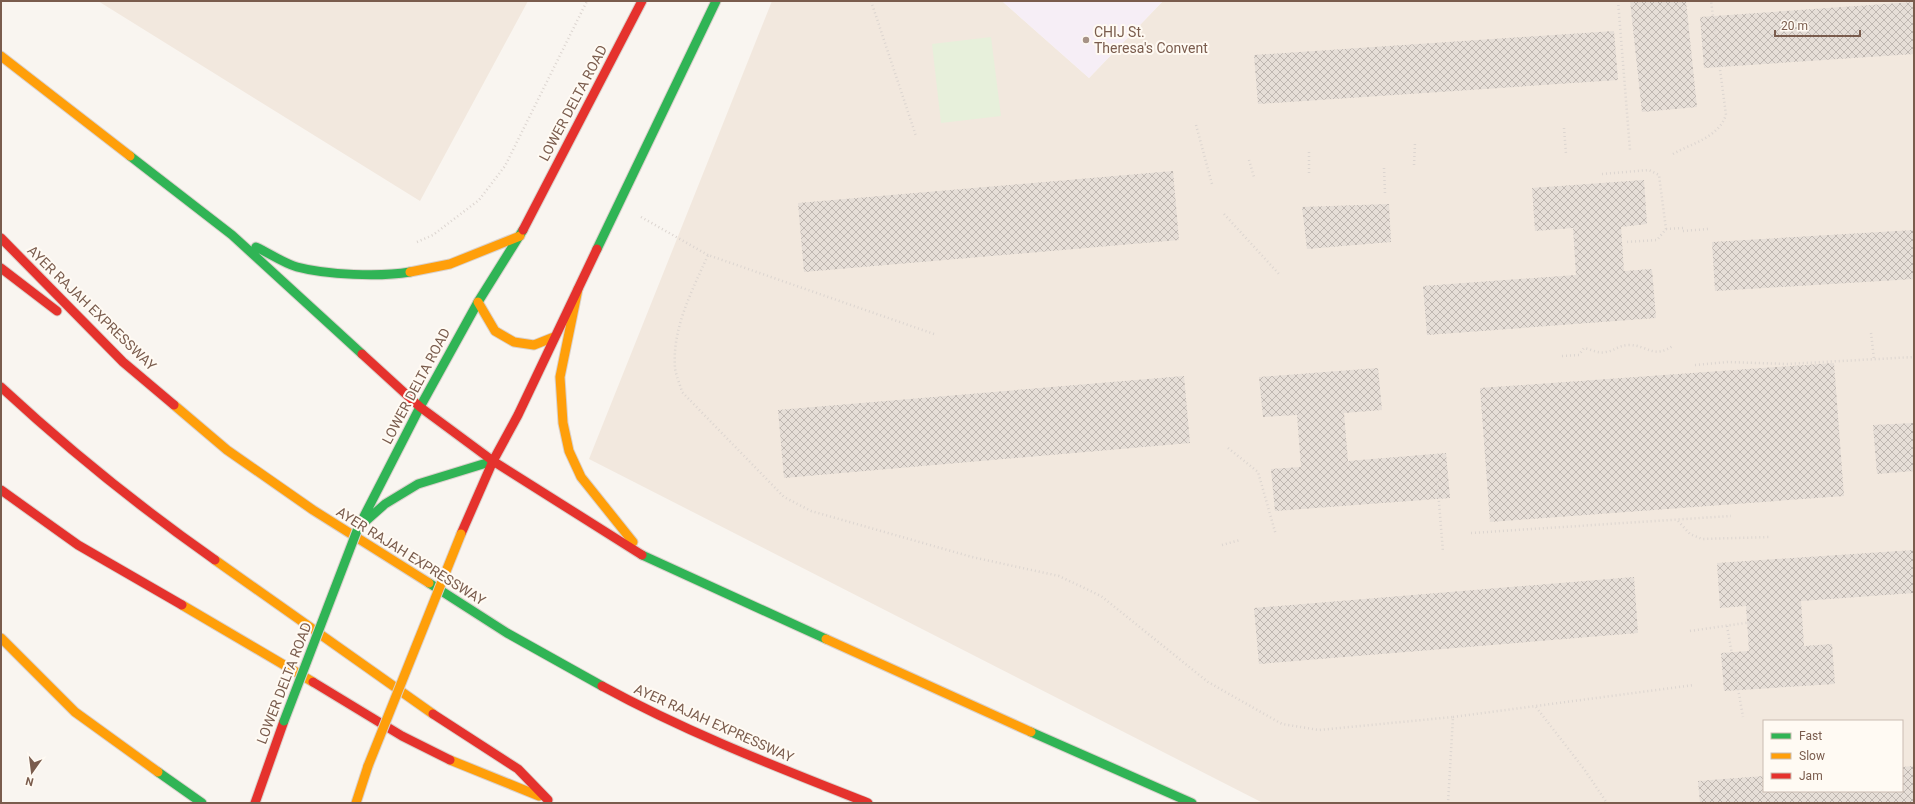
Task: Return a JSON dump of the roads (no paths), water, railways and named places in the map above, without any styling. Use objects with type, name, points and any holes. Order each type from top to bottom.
[{"type":"main road","name":"LOWER DELTA ROAD","points":[[255,803],[284,721],[358,528],[420,407],[478,302],[520,236],[642,1]]},
{"type":"main road","points":[[356,803],[368,766],[461,534],[493,461],[518,415],[617,205],[716,1]]},
{"type":"main road","points":[[1,56],[232,235],[420,407],[493,461],[644,556],[952,697],[1192,803]]},
{"type":"main road","points":[[232,235],[297,267],[346,274],[393,275],[450,264],[520,236]]},
{"type":"main road","name":"AYER RAJAH EXPRESSWAY","points":[[1,238],[123,362],[227,450],[313,510],[507,633],[654,714],[745,755],[868,803]]},
{"type":"main road","points":[[1,268],[123,362]]},
{"type":"main road","points":[[578,289],[560,377],[563,423],[569,451],[582,478],[644,556]]},
{"type":"main road","points":[[478,302],[495,331],[514,342],[534,345],[554,337]]},
{"type":"main road","points":[[1,387],[44,427],[178,534],[430,712],[485,746],[518,769],[548,800]]},
{"type":"main road","points":[[358,528],[385,504],[418,484],[493,461]]},
{"type":"main road","points":[[1,490],[78,545],[259,649],[402,736],[452,761],[558,803]]},
{"type":"main road","points":[[1,638],[75,712],[202,803]]},
{"type":"place","name":"CHIJ St. Theresa's Convent","points":[[1086,40]]}]
